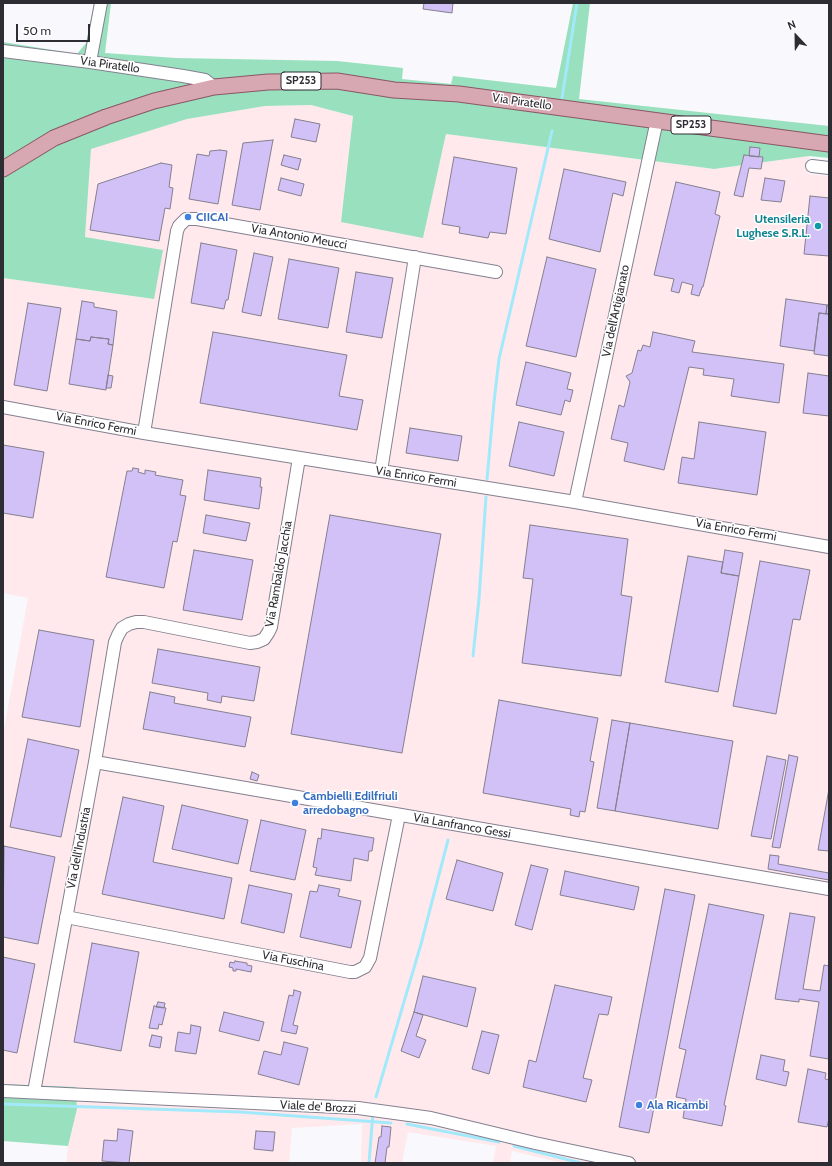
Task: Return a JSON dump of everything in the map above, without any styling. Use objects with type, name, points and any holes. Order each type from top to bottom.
[{"type":"main road","name":"Via Piratello","points":[[3,169],[54,138],[106,117],[154,101],[214,87],[268,82],[337,81],[394,90],[477,96],[829,144]]},
{"type":"street","points":[[90,62],[101,3]]},
{"type":"street","name":"Via Piratello","points":[[3,51],[90,62],[205,80],[214,87]]},
{"type":"street","name":"Via dell'Artigianato","points":[[575,502],[658,120]]},
{"type":"street","points":[[812,166],[829,168]]},
{"type":"street","name":"Via Antonio Meucci","points":[[144,433],[177,231],[179,226],[186,219],[197,219],[415,258]]},
{"type":"street","points":[[381,471],[415,258],[496,272]]},
{"type":"street","name":"Via Enrico Fermi","points":[[3,407],[144,433],[575,502],[829,546]]},
{"type":"street","name":"Via Rambaldo Jacchia","points":[[144,622],[250,643],[264,639],[271,627],[299,458]]},
{"type":"street","name":"Via dell'Industria","points":[[34,1092],[95,762],[115,642],[122,628],[136,622],[144,622]]},
{"type":"street","name":"Via Lanfranco Gessi","points":[[95,762],[829,889]]},
{"type":"street","name":"Via Fuschina","points":[[66,917],[355,972],[365,967],[370,958],[399,815]]},
{"type":"street","name":"Viale de' Brozzi","points":[[3,1092],[34,1092],[69,1096],[358,1108],[430,1118],[628,1163]]},
{"type":"shaded area","points":[[311,105],[353,116],[341,221],[423,237],[446,134],[714,169],[809,156],[808,174],[829,176],[829,1163],[562,1163],[512,1151],[510,1163],[493,1163],[496,1146],[408,1132],[402,1163],[361,1163],[362,1124],[292,1128],[289,1163],[66,1163],[68,1146],[77,1109],[76,1088],[3,1084],[3,735],[28,598],[3,593],[3,278],[153,299],[163,250],[85,237],[91,148],[187,119],[265,106]]},
{"type":"green space","points":[[94,3],[111,3],[105,53],[176,58],[337,61],[403,68],[402,79],[451,84],[453,76],[556,88],[573,3],[590,3],[579,99],[829,126],[829,158],[809,156],[714,169],[446,134],[423,238],[341,222],[353,116],[311,105],[265,106],[187,119],[91,149],[85,237],[163,250],[154,299],[3,278],[3,42],[77,54],[86,43]]},
{"type":"green space","points":[[3,1084],[76,1087],[77,1109],[68,1146],[3,1141]]},
{"type":"building","points":[[424,3],[453,3],[452,13],[423,9]]},
{"type":"building","points":[[295,119],[320,124],[316,142],[291,137]]},
{"type":"building","points":[[273,140],[260,210],[232,205],[243,143]]},
{"type":"building","points":[[750,147],[760,148],[759,157],[749,156]]},
{"type":"building","points":[[210,151],[227,151],[218,204],[189,199],[197,154],[209,156]]},
{"type":"building","points":[[284,155],[301,159],[298,170],[281,165]]},
{"type":"building","points":[[744,155],[763,157],[761,169],[749,168],[743,197],[734,195]]},
{"type":"building","points":[[454,157],[517,168],[506,234],[490,232],[488,238],[459,233],[460,227],[442,224]]},
{"type":"building","points":[[161,163],[172,165],[169,187],[173,188],[170,209],[165,208],[159,241],[90,230],[98,184]]},
{"type":"building","points":[[564,169],[626,182],[623,196],[613,193],[600,252],[549,239]]},
{"type":"building","points":[[281,178],[304,184],[301,196],[278,190]]},
{"type":"building","points":[[765,178],[785,181],[781,202],[761,200]]},
{"type":"building","points":[[676,182],[720,192],[715,214],[720,216],[703,287],[699,296],[691,294],[693,285],[682,282],[679,293],[671,291],[674,279],[654,275]]},
{"type":"building","name":"Utensileria Lughese S.R.L.","points":[[810,196],[829,198],[829,256],[804,254]]},
{"type":"building","points":[[201,243],[237,250],[228,300],[226,300],[224,309],[191,303]]},
{"type":"building","points":[[254,253],[273,257],[261,316],[242,312]]},
{"type":"building","points":[[547,257],[596,269],[576,357],[526,346]]},
{"type":"building","points":[[289,259],[339,268],[328,328],[278,319]]},
{"type":"building","points":[[356,272],[393,278],[382,338],[346,332]]},
{"type":"building","points":[[786,299],[827,305],[826,314],[819,313],[814,351],[780,346]]},
{"type":"building","points":[[82,301],[94,303],[94,307],[117,311],[113,345],[108,344],[109,339],[91,337],[90,341],[76,339]]},
{"type":"building","points":[[28,303],[61,308],[47,391],[14,385]]},
{"type":"building","points":[[827,305],[829,305],[829,314],[826,314]]},
{"type":"building","points":[[819,313],[829,314],[829,356],[814,354]]},
{"type":"building","points":[[213,332],[347,355],[339,396],[363,400],[357,430],[200,403]]},
{"type":"building","points":[[653,332],[695,341],[692,352],[784,364],[779,403],[731,396],[734,379],[703,375],[704,369],[689,367],[664,470],[624,461],[628,443],[611,439],[619,405],[624,407],[630,382],[626,376],[632,373],[638,350],[641,351],[643,345],[650,347]]},
{"type":"building","points":[[91,337],[109,339],[108,344],[113,345],[106,390],[69,384],[76,339],[90,341]]},
{"type":"building","points":[[526,362],[571,373],[567,389],[573,390],[570,402],[565,400],[561,415],[516,405]]},
{"type":"building","points":[[808,373],[829,376],[829,416],[803,413]]},
{"type":"building","points":[[108,375],[113,376],[111,388],[106,388]]},
{"type":"building","points":[[519,422],[564,432],[554,476],[509,466]]},
{"type":"building","points":[[699,422],[766,432],[757,495],[678,483],[682,457],[694,459]]},
{"type":"building","points":[[410,428],[462,436],[458,461],[406,453]]},
{"type":"building","points":[[3,445],[44,452],[33,518],[3,513]]},
{"type":"building","points":[[133,468],[139,469],[138,472],[145,474],[145,470],[156,472],[155,475],[183,480],[180,495],[186,496],[177,542],[173,541],[164,588],[106,577],[127,471],[132,471]]},
{"type":"building","points":[[208,470],[261,478],[260,487],[262,487],[259,509],[204,500]]},
{"type":"building","points":[[206,515],[250,523],[246,541],[203,533]]},
{"type":"building","points":[[330,515],[441,534],[402,753],[291,734]]},
{"type":"building","points":[[530,525],[628,539],[621,595],[632,597],[621,676],[522,663],[533,579],[523,578]]},
{"type":"building","points":[[194,550],[253,560],[242,620],[183,610]]},
{"type":"building","points":[[725,550],[743,553],[739,576],[721,573]]},
{"type":"building","points":[[688,556],[723,562],[721,573],[739,576],[718,692],[665,682]]},
{"type":"building","points":[[760,561],[810,570],[800,620],[793,619],[776,714],[733,706]]},
{"type":"building","points":[[39,630],[94,640],[80,727],[22,717]]},
{"type":"building","points":[[158,649],[260,667],[254,701],[222,696],[221,703],[207,700],[208,693],[152,683]]},
{"type":"building","points":[[150,692],[175,697],[174,703],[251,717],[245,747],[143,729]]},
{"type":"building","points":[[499,700],[598,718],[590,761],[594,762],[585,812],[580,811],[579,817],[570,815],[571,809],[483,793]]},
{"type":"building","points":[[612,720],[630,723],[615,811],[597,808]]},
{"type":"building","points":[[630,723],[733,741],[718,829],[615,811]]},
{"type":"building","points":[[28,739],[79,750],[61,837],[10,827]]},
{"type":"building","points":[[789,755],[798,757],[780,848],[772,847]]},
{"type":"building","points":[[767,756],[786,760],[771,839],[751,836]]},
{"type":"building","points":[[252,772],[259,775],[257,781],[250,779]]},
{"type":"building","points":[[829,789],[829,851],[818,850]]},
{"type":"building","points":[[123,797],[164,806],[153,862],[232,878],[224,919],[102,894]]},
{"type":"building","points":[[182,805],[248,820],[238,864],[172,849]]},
{"type":"building","points":[[261,820],[306,830],[295,880],[250,871]]},
{"type":"building","points":[[322,829],[374,838],[372,851],[369,851],[368,861],[354,858],[351,881],[315,875],[317,868],[313,867],[318,838],[321,839]]},
{"type":"building","points":[[4,846],[55,857],[38,944],[3,937]]},
{"type":"building","points":[[770,855],[779,856],[778,864],[829,873],[829,880],[768,869]]},
{"type":"building","points":[[457,860],[503,873],[493,911],[446,899]]},
{"type":"building","points":[[531,865],[548,869],[532,930],[515,925]]},
{"type":"building","points":[[565,871],[639,887],[634,910],[560,895]]},
{"type":"building","points":[[249,885],[292,894],[284,933],[241,923]]},
{"type":"building","points":[[319,885],[340,889],[338,896],[361,901],[351,948],[300,937],[310,891],[317,892]]},
{"type":"building","points":[[665,889],[695,895],[649,1133],[619,1127]]},
{"type":"building","points":[[709,904],[764,915],[724,1105],[726,1106],[722,1126],[683,1118],[686,1099],[676,1097],[686,1050],[679,1048]]},
{"type":"building","points":[[790,913],[815,917],[803,989],[820,991],[824,965],[829,966],[829,1059],[810,1056],[819,1002],[799,999],[799,1002],[775,999]]},
{"type":"building","points":[[92,943],[139,952],[121,1051],[74,1042]]},
{"type":"building","points":[[3,957],[35,964],[17,1053],[3,1050]]},
{"type":"building","points":[[235,961],[247,963],[247,965],[252,966],[251,972],[236,969],[236,971],[233,971],[233,968],[229,967],[230,962],[234,963]]},
{"type":"building","points":[[423,976],[476,988],[467,1027],[414,1012]]},
{"type":"building","points":[[555,985],[612,997],[608,1015],[599,1014],[583,1078],[592,1080],[586,1102],[523,1087],[529,1060],[536,1062]]},
{"type":"building","points":[[294,990],[301,992],[293,1025],[298,1026],[296,1034],[281,1031],[289,995],[293,996]]},
{"type":"building","points":[[158,1002],[165,1003],[164,1008],[156,1007]]},
{"type":"building","points":[[154,1006],[166,1008],[162,1025],[159,1024],[158,1029],[149,1028]]},
{"type":"building","points":[[224,1012],[264,1022],[259,1041],[219,1031]]},
{"type":"building","points":[[414,1012],[423,1015],[416,1036],[426,1040],[419,1058],[401,1051]]},
{"type":"building","points":[[191,1025],[201,1027],[196,1054],[175,1051],[178,1032],[190,1034]]},
{"type":"building","points":[[482,1031],[499,1035],[489,1074],[472,1069]]},
{"type":"building","points":[[152,1035],[162,1037],[160,1048],[149,1046]]},
{"type":"building","points":[[284,1042],[308,1048],[299,1085],[258,1074],[264,1051],[281,1055]]},
{"type":"building","points":[[761,1055],[785,1060],[783,1071],[789,1072],[786,1086],[756,1079]]},
{"type":"building","points":[[808,1069],[826,1073],[825,1079],[829,1080],[829,1118],[827,1127],[798,1122]]},
{"type":"building","points":[[382,1126],[391,1127],[389,1147],[387,1147],[385,1163],[375,1163],[379,1137],[381,1137]]},
{"type":"building","points":[[118,1129],[133,1131],[129,1163],[102,1161],[104,1140],[117,1141]]},
{"type":"building","points":[[256,1131],[275,1132],[273,1151],[254,1149]]},
{"type":"waterway","points":[[562,98],[577,3]]},
{"type":"waterway","points":[[487,479],[499,359],[552,131]]},
{"type":"waterway","points":[[473,656],[479,599],[486,497]]},
{"type":"waterway","points":[[376,1097],[421,944],[448,840]]},
{"type":"waterway","points":[[3,1104],[240,1112],[391,1123]]},
{"type":"waterway","points":[[369,1163],[373,1112]]},
{"type":"waterway","points":[[407,1124],[499,1142]]},
{"type":"waterway","points":[[514,1146],[581,1163]]},
{"type":"place","name":"CIICAI","points":[[188,217]]},
{"type":"place","name":"Utensileria Lughese S.R.L.","points":[[818,226]]},
{"type":"place","name":"Cambielli Edilfriuli arredobagno","points":[[295,803]]},
{"type":"place","name":"Ala Ricambi","points":[[639,1105]]}]
